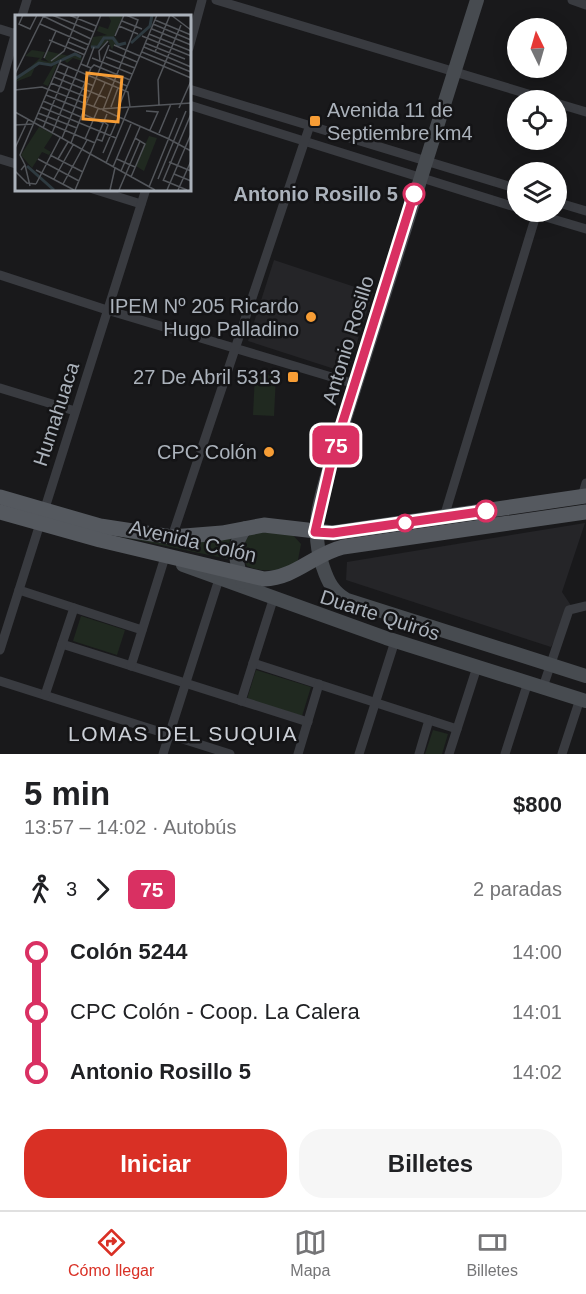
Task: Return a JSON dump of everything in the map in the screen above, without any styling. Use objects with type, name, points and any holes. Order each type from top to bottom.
[{"type":"main road","name":"Antonio Rosillo","points":[[315,532],[334,450],[477,0]]},
{"type":"main road","name":"Avenida Colón","points":[[0,496],[42,517],[243,582],[279,578],[298,571],[319,556],[343,547],[585,497]]},
{"type":"main road","name":"Avenida Colón","points":[[0,512],[172,537],[278,525],[333,533],[585,497]]},
{"type":"main road","points":[[243,582],[236,549],[240,536],[246,528]]},
{"type":"main road","name":"Duarte Quirós","points":[[315,532],[319,556],[331,586],[347,600],[586,676]]},
{"type":"main road","name":"Duarte Quirós","points":[[165,557],[219,579],[243,582],[273,600],[583,700]]},
{"type":"street","points":[[22,15],[27,0]]},
{"type":"street","points":[[190,44],[202,0]]},
{"type":"street","points":[[216,0],[516,90]]},
{"type":"street","points":[[572,0],[586,5]]},
{"type":"street","points":[[0,29],[15,33]]},
{"type":"street","points":[[0,46],[14,50],[0,88]]},
{"type":"street","points":[[190,89],[507,186]]},
{"type":"street","points":[[190,105],[507,205]]},
{"type":"street","points":[[567,106],[586,112]]},
{"type":"street","points":[[172,537],[310,125]]},
{"type":"street","points":[[0,159],[15,164]]},
{"type":"street","points":[[96,190],[141,204]]},
{"type":"street","name":"Humahuaca","points":[[0,650],[5,617],[19,590],[146,190]]},
{"type":"street","points":[[567,205],[586,211]]},
{"type":"street","points":[[444,517],[531,222]]},
{"type":"street","points":[[565,222],[586,229]]},
{"type":"street","points":[[0,274],[107,310],[355,384]]},
{"type":"street","points":[[0,388],[75,411]]},
{"type":"street","points":[[131,666],[165,557]]},
{"type":"street","points":[[163,754],[219,579]]},
{"type":"street","points":[[19,590],[142,630]]},
{"type":"street","points":[[241,701],[273,600]]},
{"type":"street","points":[[543,687],[572,608],[586,606]]},
{"type":"street","points":[[45,695],[74,608]]},
{"type":"street","points":[[358,754],[395,641]]},
{"type":"street","points":[[62,644],[308,722]]},
{"type":"street","points":[[253,663],[457,729]]},
{"type":"street","points":[[449,754],[477,666]]},
{"type":"street","points":[[0,681],[230,754]]},
{"type":"street","points":[[505,754],[528,682]]},
{"type":"street","points":[[298,754],[319,684]]},
{"type":"street","points":[[562,754],[583,700]]},
{"type":"street","points":[[418,754],[429,720]]},
{"type":"shaded area","name":"IPEM Nº 205 Ricardo Hugo Palladino","points":[[274,260],[373,293],[347,373],[248,341]]},
{"type":"shaded area","points":[[255,374],[276,375],[274,416],[253,415]]},
{"type":"shaded area","points":[[585,523],[562,592],[572,607],[551,647],[346,580],[347,562]]},
{"type":"shaded area","points":[[254,532],[292,534],[301,544],[298,560],[287,567],[274,570],[260,570],[247,566],[243,556],[243,547]]},
{"type":"shaded area","points":[[113,535],[183,543],[231,538],[227,548],[228,559]]},
{"type":"shaded area","points":[[81,616],[125,630],[117,655],[73,641]]},
{"type":"shaded area","points":[[256,670],[311,687],[302,716],[247,699]]},
{"type":"shaded area","points":[[433,730],[448,734],[442,754],[425,754]]},
{"type":"bus line","name":"75","points":[[414,194],[334,450],[317,515],[315,532],[333,533],[486,511]]},
{"type":"place","name":"Avenida 11 de Septiembre km4","points":[[315,121]]},
{"type":"place","name":"Antonio Rosillo 5","points":[[414,194]]},
{"type":"place","name":"IPEM Nº 205 Ricardo Hugo Palladino","points":[[311,317]]},
{"type":"place","name":"27 De Abril 5313","points":[[293,377]]},
{"type":"place","name":"CPC Colón","points":[[269,452]]},
{"type":"district","name":"LOMAS DEL SUQUIA","points":[[183,733]]}]
